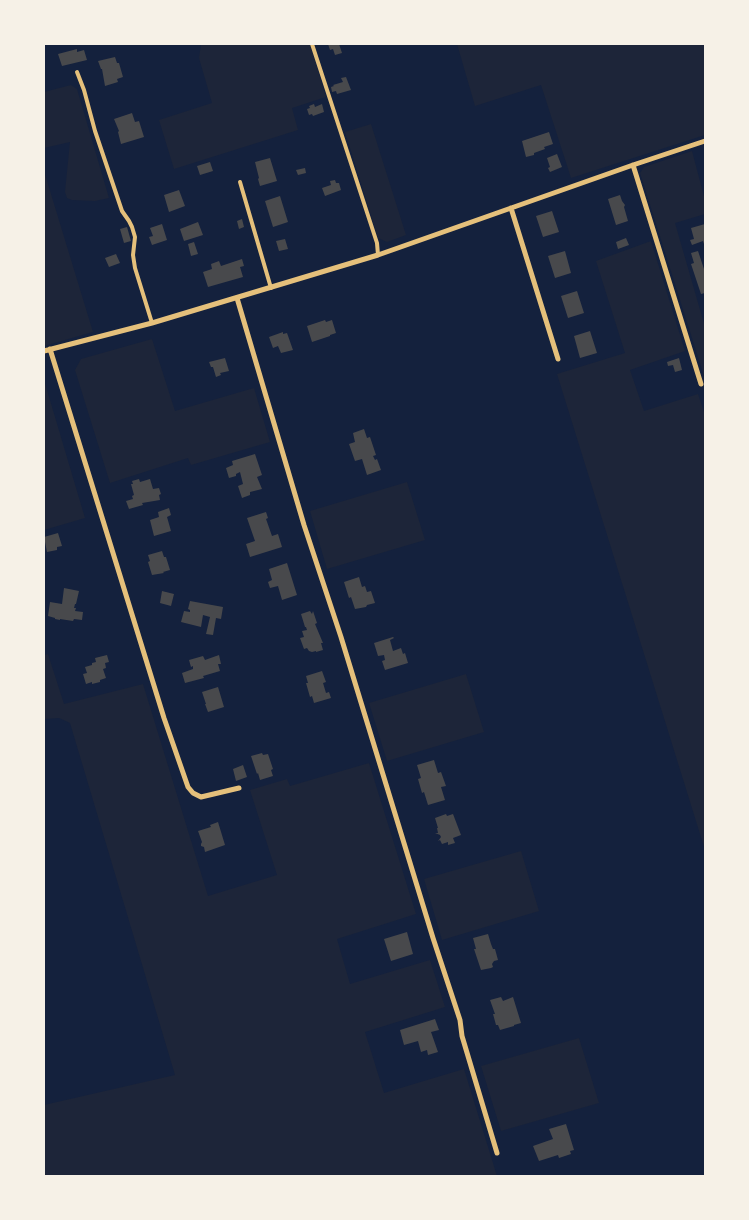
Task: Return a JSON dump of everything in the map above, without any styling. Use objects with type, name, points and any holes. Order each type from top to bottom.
[{"type":"street","points":[[239,788],[201,797],[193,793],[188,787],[164,718],[47,350],[152,323],[378,255],[633,164],[705,141]]},
{"type":"street","points":[[633,164],[701,384]]},
{"type":"street","points":[[511,208],[558,359]]},
{"type":"street","points":[[236,298],[304,525],[341,637],[460,1020],[462,1036],[497,1153]]},
{"type":"lane","points":[[312,44],[377,243],[378,255]]},
{"type":"lane","points":[[77,72],[122,211],[132,227],[135,237],[134,268],[152,323]]},
{"type":"lane","points":[[240,182],[271,288]]},
{"type":"shaded area","points":[[201,44],[310,44],[326,97],[292,108],[298,130],[174,169],[159,120],[212,103],[199,58]]},
{"type":"shaded area","points":[[457,44],[705,44],[705,135],[571,178],[541,85],[475,106]]},
{"type":"shaded area","points":[[71,85],[77,89],[109,198],[95,201],[67,198],[65,192],[70,142],[44,148],[44,92]]},
{"type":"shaded area","points":[[371,124],[406,235],[387,242],[378,238],[345,132]]},
{"type":"shaded area","points":[[692,151],[705,200],[705,214],[675,223],[705,327],[705,376],[640,173],[644,167]]},
{"type":"shaded area","points":[[44,171],[93,332],[44,346]]},
{"type":"shaded area","points":[[651,241],[685,351],[630,370],[644,411],[698,394],[705,415],[705,850],[557,374],[625,353],[596,261]]},
{"type":"shaded area","points":[[152,339],[175,411],[254,388],[270,442],[191,465],[188,458],[110,483],[75,370],[81,359]]},
{"type":"shaded area","points":[[44,380],[85,518],[44,530]]},
{"type":"shaded area","points":[[407,482],[425,540],[327,569],[310,511]]},
{"type":"shaded area","points":[[48,654],[64,704],[143,684],[208,896],[277,875],[250,790],[287,779],[290,786],[369,763],[416,914],[337,939],[350,984],[430,960],[445,1007],[365,1032],[384,1093],[464,1069],[497,1176],[44,1176],[44,1105],[175,1075],[70,723],[59,718],[44,719],[44,655]]},
{"type":"shaded area","points":[[466,674],[484,732],[387,761],[369,703]]},
{"type":"shaded area","points":[[521,851],[539,911],[442,940],[424,879]]},
{"type":"shaded area","points":[[579,1038],[599,1103],[501,1131],[481,1066]]},
{"type":"building","points":[[328,44],[339,44],[342,53],[335,55],[333,49],[330,50]]},
{"type":"building","points":[[77,49],[77,52],[84,50],[87,60],[62,66],[58,54]]},
{"type":"building","points":[[115,57],[123,77],[117,79],[118,82],[105,86],[102,69],[98,61]]},
{"type":"building","points":[[346,77],[351,90],[337,94],[336,91],[332,92],[331,87],[343,82],[341,78]]},
{"type":"building","points":[[314,104],[315,107],[322,104],[324,112],[313,116],[312,114],[309,115],[307,109]]},
{"type":"building","points":[[132,113],[135,122],[139,121],[144,137],[121,144],[119,131],[114,119]]},
{"type":"building","points":[[549,132],[553,144],[544,147],[545,149],[534,153],[534,155],[526,157],[522,141]]},
{"type":"building","points":[[557,154],[562,167],[550,172],[547,158]]},
{"type":"building","points":[[270,158],[277,181],[260,186],[255,162]]},
{"type":"building","points":[[210,162],[213,171],[200,175],[197,166]]},
{"type":"building","points":[[305,168],[306,173],[298,175],[296,170]]},
{"type":"building","points":[[335,180],[336,183],[339,183],[341,190],[325,196],[322,188],[331,185],[330,181]]},
{"type":"building","points":[[179,190],[185,206],[169,212],[164,195]]},
{"type":"building","points":[[620,195],[625,205],[628,221],[616,225],[608,199]]},
{"type":"building","points":[[280,196],[288,222],[273,227],[265,201]]},
{"type":"building","points":[[552,211],[559,232],[543,237],[536,216]]},
{"type":"building","points":[[242,219],[244,227],[239,229],[237,221]]},
{"type":"building","points":[[198,222],[203,235],[184,241],[180,229]]},
{"type":"building","points":[[162,224],[167,240],[152,245],[149,237],[153,236],[150,228]]},
{"type":"building","points":[[705,224],[705,247],[703,241],[692,245],[690,240],[694,239],[691,228]]},
{"type":"building","points":[[127,227],[131,241],[124,243],[120,229]]},
{"type":"building","points":[[626,238],[629,245],[618,249],[616,242]]},
{"type":"building","points":[[285,239],[288,249],[279,251],[276,241]]},
{"type":"building","points":[[194,242],[198,254],[191,256],[188,244]]},
{"type":"building","points":[[565,251],[571,273],[555,278],[548,256]]},
{"type":"building","points":[[698,251],[705,272],[705,293],[701,294],[691,264],[694,263],[691,253]]},
{"type":"building","points":[[116,254],[120,263],[109,267],[105,258]]},
{"type":"building","points":[[242,259],[244,266],[240,267],[243,277],[208,287],[203,272],[212,269],[211,264],[219,261],[221,266]]},
{"type":"building","points":[[577,291],[584,313],[568,318],[561,296]]},
{"type":"building","points":[[325,320],[326,322],[332,320],[336,333],[312,342],[307,326]]},
{"type":"building","points":[[590,331],[597,353],[580,358],[574,336]]},
{"type":"building","points":[[283,332],[283,334],[287,333],[293,350],[281,353],[278,346],[273,348],[269,337]]},
{"type":"building","points":[[225,358],[229,371],[220,373],[221,375],[216,377],[213,367],[211,367],[209,362]]},
{"type":"building","points":[[679,358],[682,370],[675,372],[673,365],[668,366],[667,362]]},
{"type":"building","points":[[364,429],[367,438],[370,437],[376,455],[373,456],[375,460],[377,459],[381,470],[367,475],[362,459],[355,461],[349,444],[355,442],[353,433]]},
{"type":"building","points":[[255,454],[262,475],[257,477],[262,489],[250,492],[250,495],[242,498],[238,486],[243,484],[240,472],[236,476],[229,478],[226,468],[233,465],[232,461]]},
{"type":"building","points":[[139,479],[140,482],[150,479],[153,489],[159,488],[160,500],[142,503],[143,505],[129,509],[126,501],[133,499],[132,481]]},
{"type":"building","points":[[169,508],[171,515],[167,517],[171,531],[154,536],[150,520],[159,517],[158,512]]},
{"type":"building","points":[[266,512],[268,518],[266,519],[272,536],[278,534],[282,547],[250,557],[246,544],[255,541],[247,518]]},
{"type":"building","points":[[58,533],[62,546],[57,547],[57,550],[47,552],[44,537]]},
{"type":"building","points":[[162,551],[170,570],[152,575],[148,555]]},
{"type":"building","points":[[287,563],[297,595],[282,600],[278,586],[270,588],[268,582],[272,580],[269,569]]},
{"type":"building","points":[[359,577],[362,587],[365,586],[367,592],[371,591],[375,603],[355,609],[344,582]]},
{"type":"building","points":[[64,588],[79,591],[74,608],[76,608],[75,611],[83,612],[82,620],[60,620],[48,616],[50,602],[62,604]]},
{"type":"building","points":[[162,591],[174,594],[171,606],[160,603]]},
{"type":"building","points":[[190,601],[223,607],[221,619],[216,618],[213,635],[206,634],[210,617],[203,615],[201,627],[181,622],[184,611],[190,612],[188,609]]},
{"type":"building","points":[[310,611],[312,614],[313,611],[317,623],[315,624],[323,643],[321,643],[323,650],[316,652],[309,651],[307,648],[304,649],[300,638],[304,637],[302,631],[307,630],[301,614]]},
{"type":"building","points":[[393,637],[390,640],[393,651],[401,648],[403,654],[405,653],[408,663],[385,670],[382,661],[385,660],[384,655],[378,656],[374,643]]},
{"type":"building","points":[[107,655],[109,662],[105,663],[106,668],[103,669],[106,678],[100,680],[100,682],[86,684],[83,674],[87,673],[85,667],[96,662],[95,658]]},
{"type":"building","points":[[219,655],[221,664],[218,664],[220,671],[185,683],[182,673],[193,669],[189,660],[203,656],[205,660]]},
{"type":"building","points":[[322,671],[326,682],[323,683],[326,693],[329,692],[331,698],[314,703],[312,696],[310,697],[306,676]]},
{"type":"building","points":[[218,687],[224,707],[208,712],[202,692]]},
{"type":"building","points":[[262,753],[263,755],[268,754],[273,769],[271,770],[273,776],[260,780],[251,756]]},
{"type":"building","points":[[434,760],[438,773],[441,772],[446,786],[441,787],[445,800],[428,805],[418,779],[421,778],[417,765]]},
{"type":"building","points":[[243,765],[247,777],[236,781],[233,769]]},
{"type":"building","points":[[446,814],[447,816],[453,814],[461,835],[453,838],[455,843],[448,845],[448,842],[442,844],[440,840],[438,841],[441,837],[435,833],[438,833],[438,828],[435,818]]},
{"type":"building","points":[[218,822],[225,845],[205,852],[204,847],[201,846],[202,842],[198,831],[211,827],[210,825]]},
{"type":"building","points":[[407,932],[413,954],[391,961],[384,939]]},
{"type":"building","points":[[488,934],[498,960],[494,961],[493,967],[481,970],[474,949],[476,949],[473,938]]},
{"type":"building","points":[[501,997],[503,1001],[513,997],[521,1023],[500,1030],[498,1025],[496,1025],[493,1014],[495,1014],[490,1000]]},
{"type":"building","points":[[435,1019],[439,1030],[431,1032],[438,1052],[428,1055],[427,1050],[421,1052],[418,1041],[404,1045],[400,1030]]},
{"type":"building","points":[[566,1124],[574,1150],[570,1151],[571,1154],[559,1158],[558,1155],[539,1161],[533,1146],[553,1139],[549,1129]]}]
